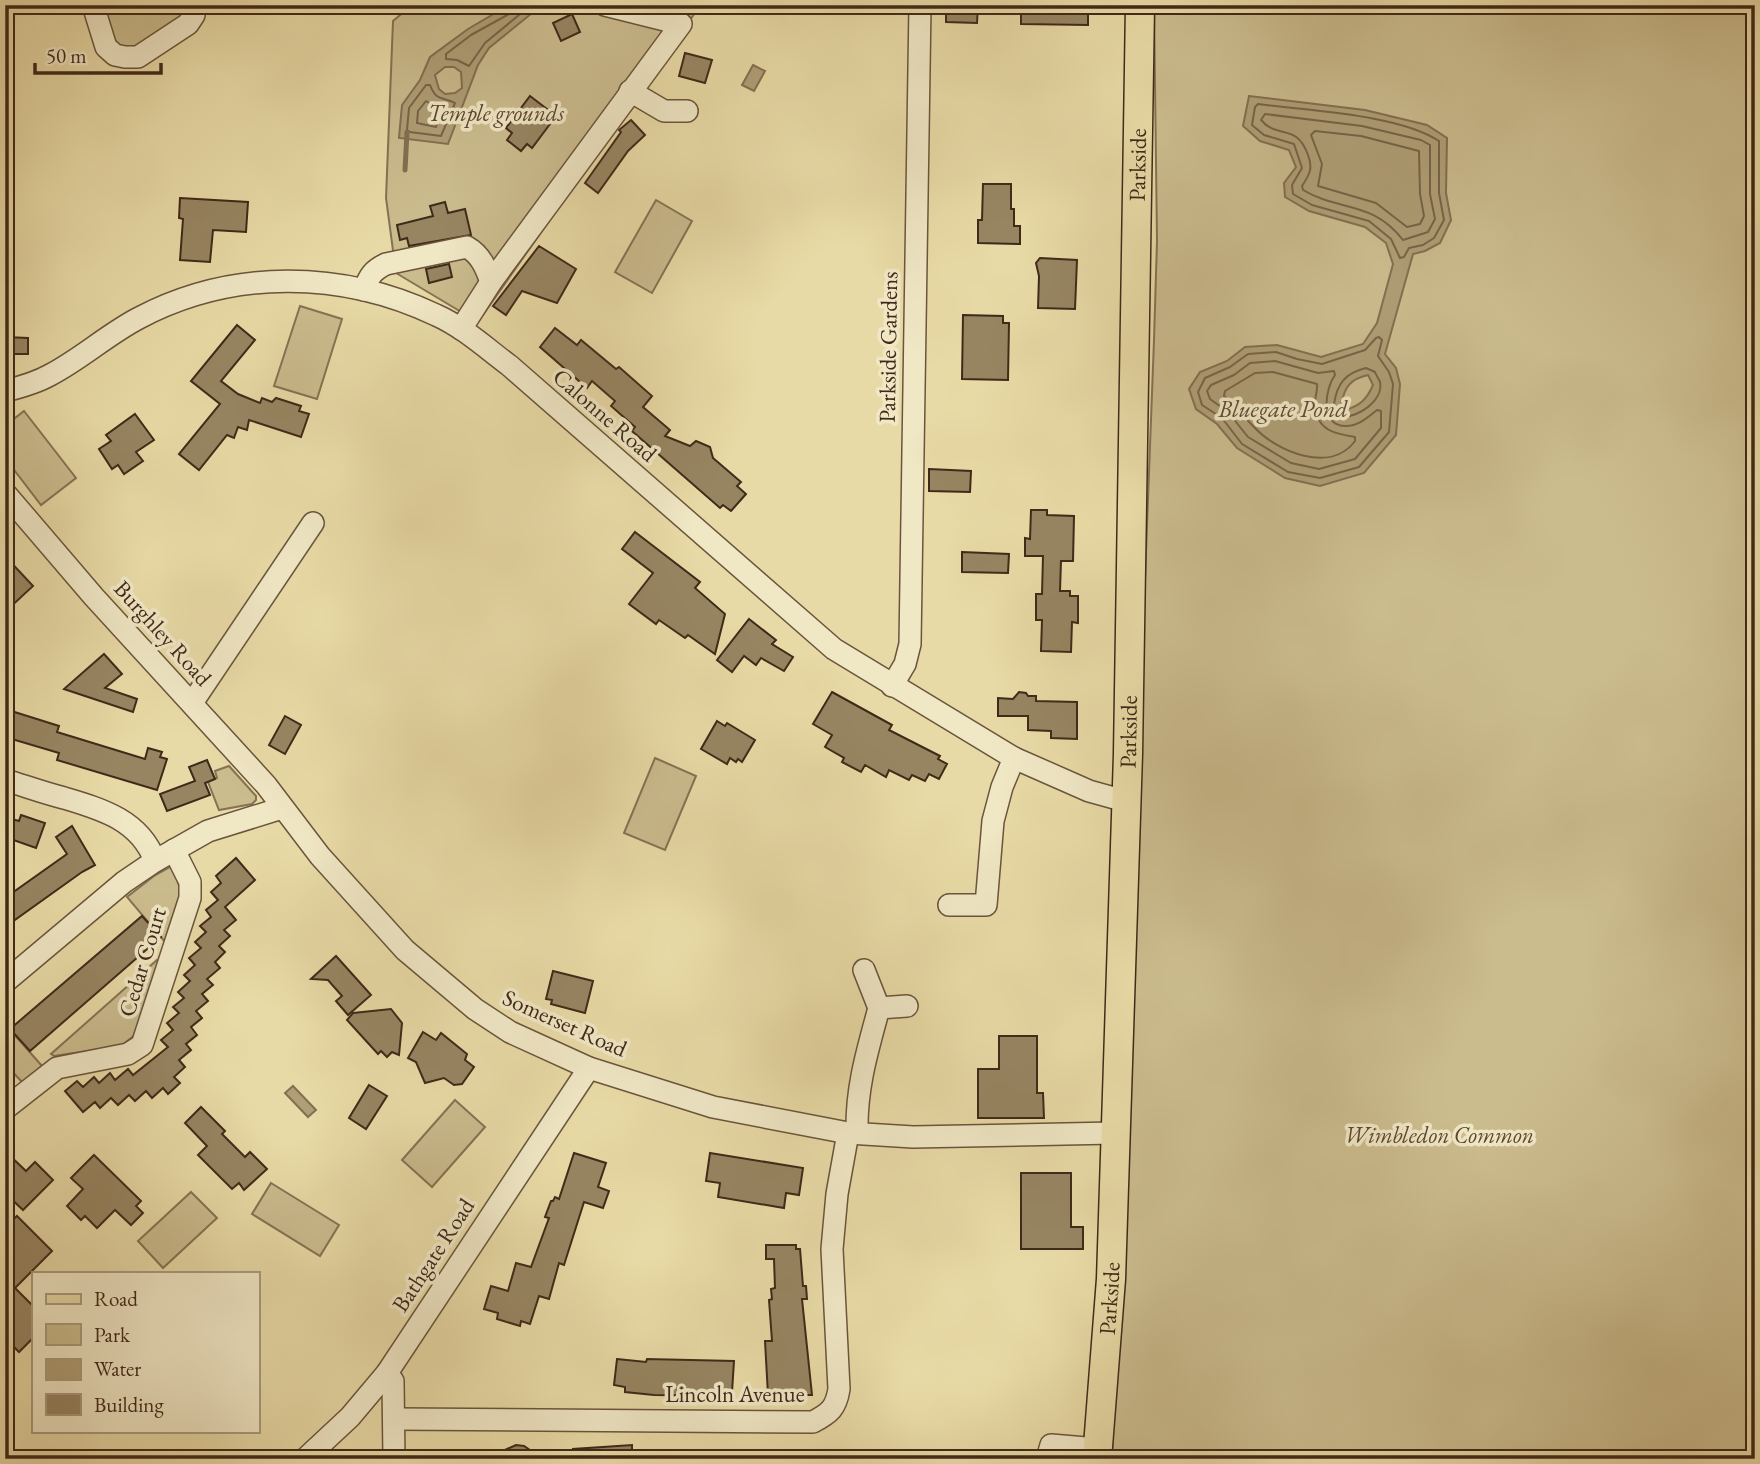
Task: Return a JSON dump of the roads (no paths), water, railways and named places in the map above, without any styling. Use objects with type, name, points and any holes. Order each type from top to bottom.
[{"type":"main road","name":"Parkside","points":[[1098,1454],[1111,1279],[1125,801],[1140,5]]},
{"type":"street","points":[[93,5],[106,47],[115,55],[125,57],[138,57],[188,24],[194,15],[195,5]]},
{"type":"street","points":[[461,329],[491,282],[681,24],[605,5]]},
{"type":"street","name":"Parkside Gardens","points":[[892,686],[905,664],[909,644],[920,5]]},
{"type":"street","points":[[630,91],[664,111],[687,111]]},
{"type":"street","points":[[364,290],[374,269],[386,264],[467,247],[475,252],[484,264],[491,282]]},
{"type":"street","name":"Calonne Road","points":[[5,391],[32,384],[52,374],[154,310],[207,291],[234,285],[295,280],[364,290],[436,315],[461,329],[510,366],[834,649],[1014,758],[1089,791],[1125,801]]},
{"type":"street","name":"Burghley Road","points":[[5,493],[94,597],[266,785],[282,808]]},
{"type":"street","points":[[192,703],[313,523]]},
{"type":"street","points":[[949,905],[986,905],[993,821],[1002,787],[1014,758]]},
{"type":"street","points":[[5,780],[108,811],[130,825],[151,848],[155,861]]},
{"type":"street","points":[[5,982],[124,882],[155,861],[208,831],[282,808]]},
{"type":"street","name":"Somerset Road","points":[[282,808],[320,856],[405,950],[449,988],[510,1032],[589,1068],[713,1107],[853,1133],[913,1137],[1114,1133]]},
{"type":"street","name":"Cedar Court","points":[[6,1111],[57,1068],[128,1054],[135,1051],[145,1040],[190,898],[190,882],[174,850]]},
{"type":"street","points":[[864,970],[879,1008],[907,1006]]},
{"type":"street","name":"Lincoln Avenue","points":[[395,1419],[814,1422],[828,1414],[836,1405],[839,1389],[832,1249],[837,1194],[853,1133],[862,1070],[879,1008]]},
{"type":"street","name":"Bathgate Road","points":[[305,1459],[350,1417],[387,1373],[589,1068]]},
{"type":"street","points":[[387,1373],[393,1381],[394,1459]]},
{"type":"street","points":[[1047,1459],[1051,1446],[1098,1454]]},
{"type":"water","points":[[509,5],[542,5],[489,48],[478,65],[448,144],[399,138],[402,105],[420,80],[430,57],[468,29]],"holes":[[[445,67],[454,67],[461,72],[462,88],[455,93],[445,94],[439,89],[435,75]]]},
{"type":"water","points":[[753,65],[765,71],[754,91],[742,85]]},
{"type":"water","name":"Bluegate Pond","points":[[1249,96],[1365,110],[1427,125],[1447,138],[1446,193],[1451,220],[1440,243],[1413,254],[1385,354],[1396,368],[1400,384],[1396,435],[1364,473],[1320,486],[1285,478],[1237,448],[1217,424],[1196,409],[1189,389],[1200,372],[1227,361],[1245,347],[1277,345],[1321,357],[1363,344],[1377,323],[1393,264],[1386,243],[1365,227],[1309,211],[1285,197],[1284,183],[1296,167],[1289,150],[1260,141],[1243,126]],"holes":[[[1368,375],[1373,385],[1362,401],[1345,410],[1341,404],[1353,381]]]},
{"type":"water","points":[[293,1086],[316,1110],[308,1117],[285,1093]]},
{"type":"waterway","points":[[405,170],[407,132]]},
{"type":"park label","name":"Temple grounds","points":[[496,113]]},
{"type":"park label","name":"Wimbledon Common","points":[[1439,1135]]}]
